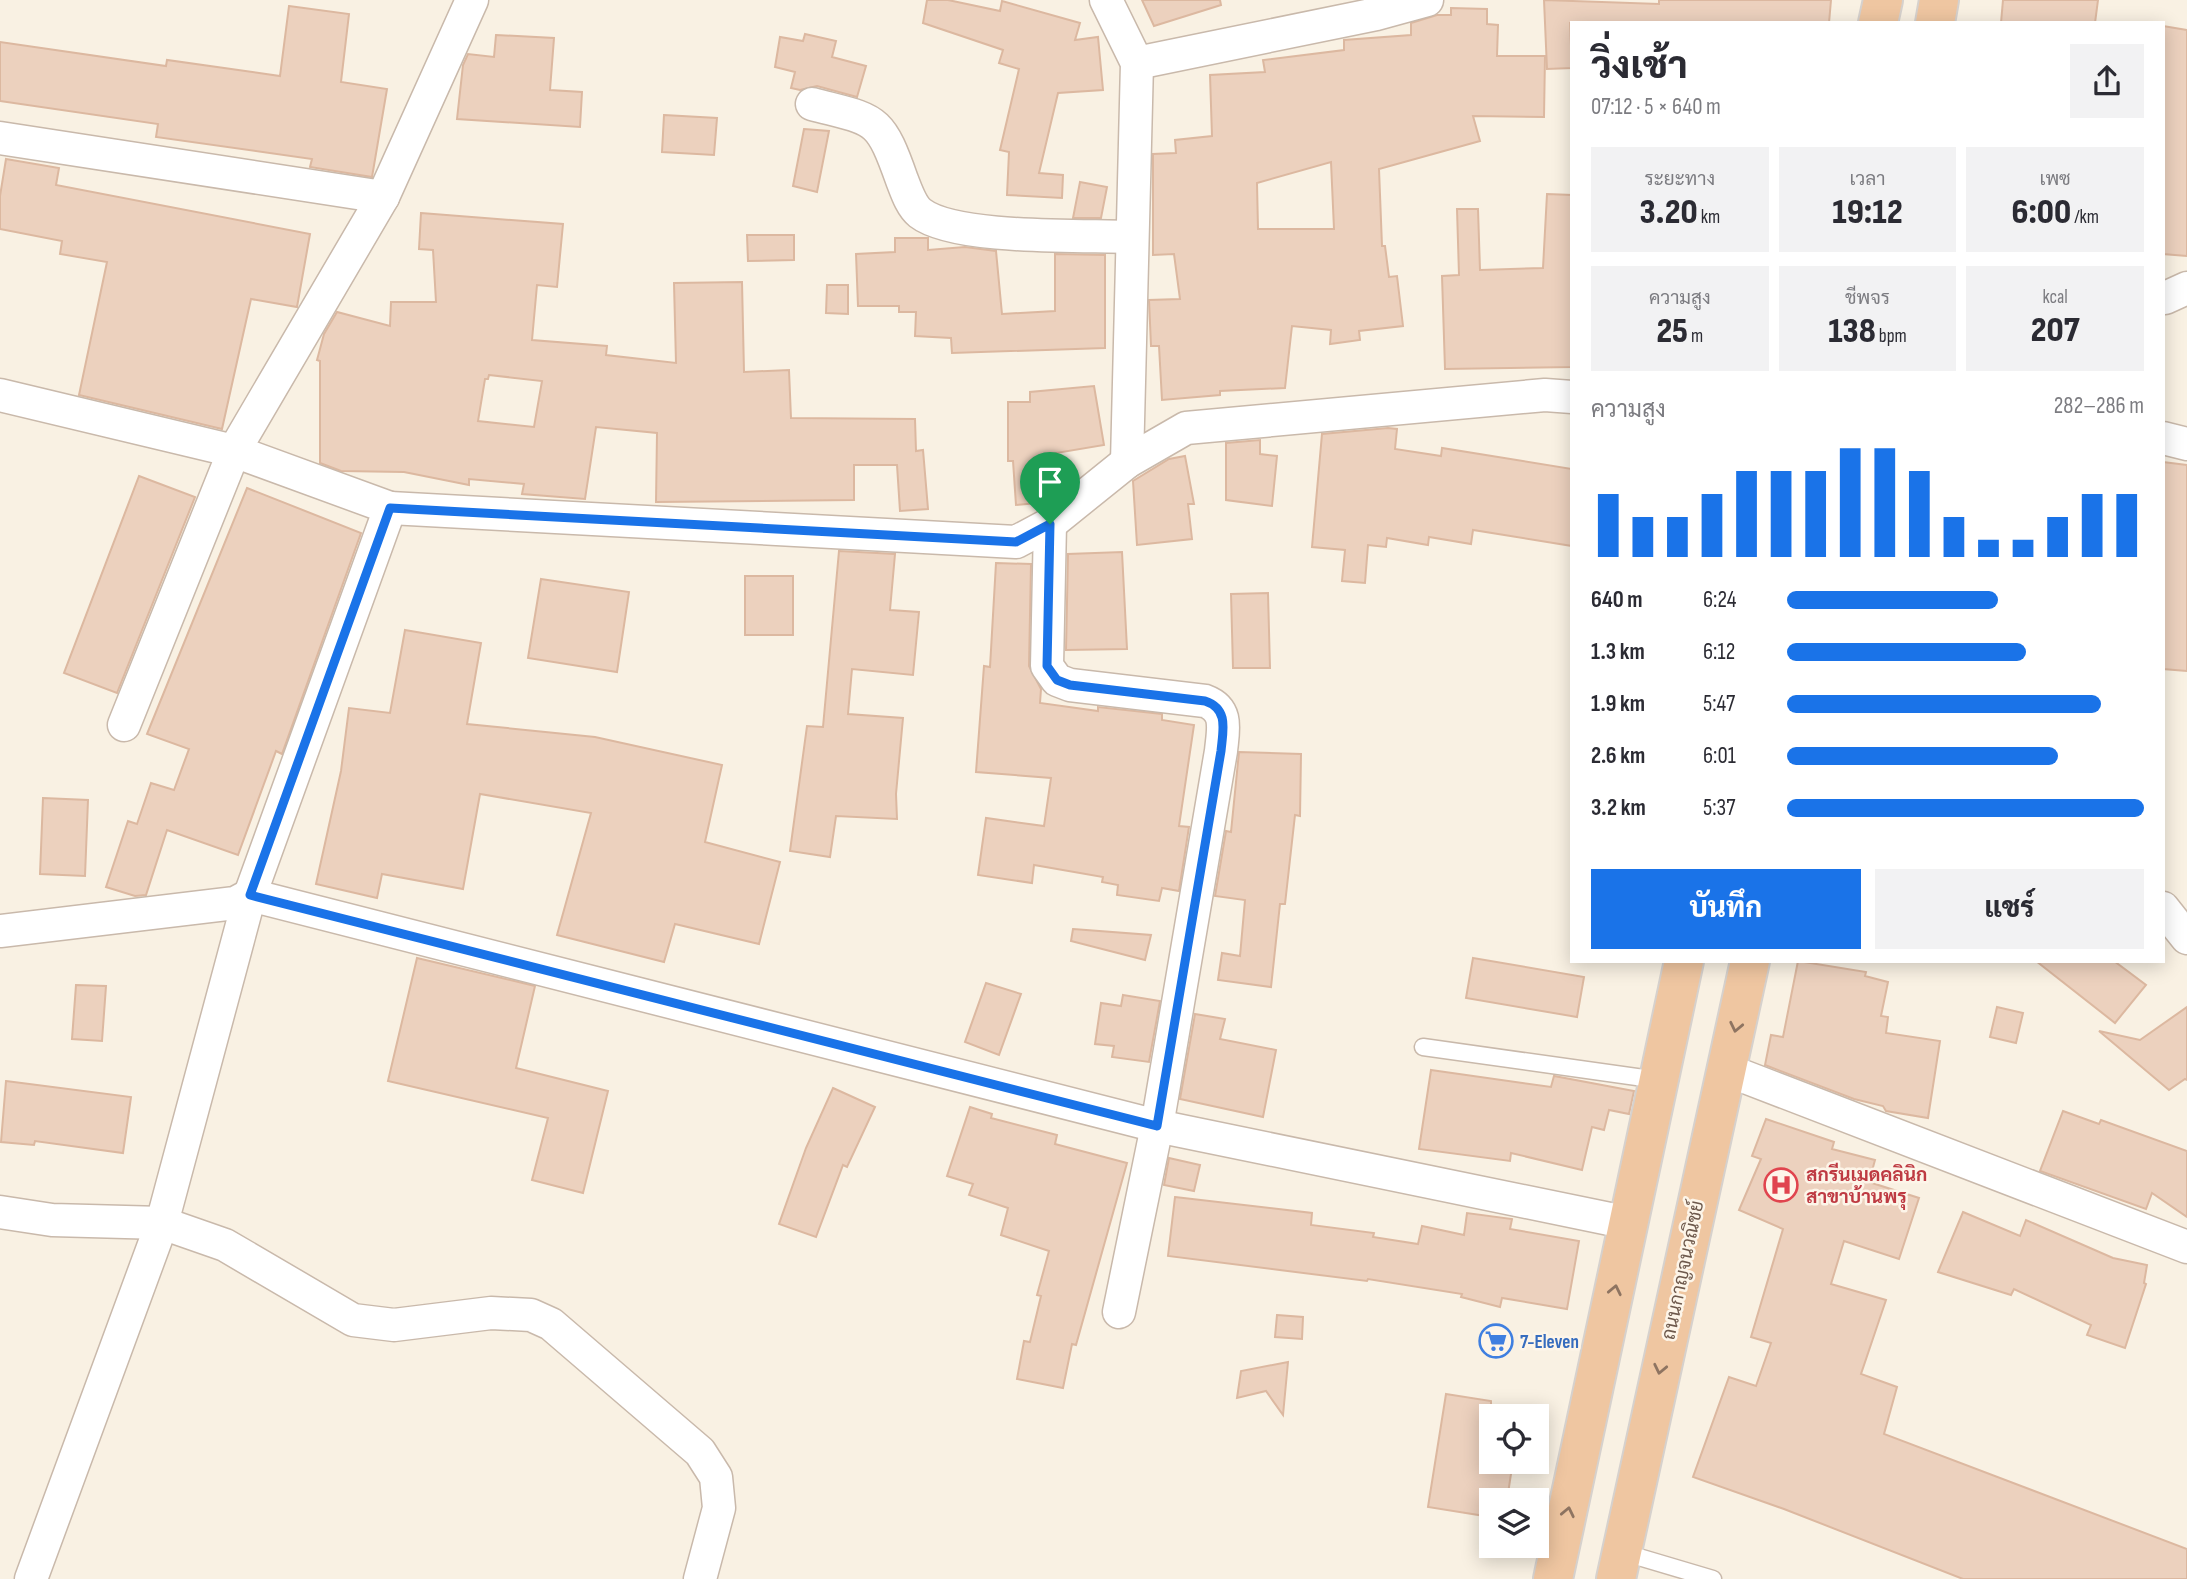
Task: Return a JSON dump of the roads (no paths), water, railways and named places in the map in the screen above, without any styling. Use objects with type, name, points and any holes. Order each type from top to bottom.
[{"type":"highway","points":[[1878,21],[1883,0]]},
{"type":"highway","points":[[1935,21],[1939,0]]},
{"type":"highway","points":[[1553,1579],[1684,963]]},
{"type":"highway","name":"ถนนกาญจนวณิชย์","points":[[1618,1565],[1750,963]]},
{"type":"street","points":[[124,725],[234,452],[383,197],[472,0]]},
{"type":"street","points":[[1106,0],[1137,63],[1127,462]]},
{"type":"street","points":[[1137,63],[1375,7],[1427,0]]},
{"type":"street","points":[[812,104],[866,119],[882,131],[917,211],[937,223],[976,230],[1131,237]]},
{"type":"street","points":[[0,138],[383,197]]},
{"type":"street","points":[[0,395],[234,452],[390,508],[1016,542],[1050,524],[1127,462],[1186,428],[1545,395],[1570,397]]},
{"type":"street","points":[[2165,438],[2187,444]]},
{"type":"street","points":[[31,1579],[162,1223],[250,895],[390,508]]},
{"type":"street","points":[[1050,524],[1047,666],[1052,676],[1070,685],[1205,701],[1217,706],[1223,716],[1221,751],[1157,1126],[1119,1312]]},
{"type":"street","points":[[0,931],[234,903],[250,895],[1157,1126],[1629,1223]]},
{"type":"street","points":[[2165,910],[2187,938]]},
{"type":"street","points":[[1727,1070],[2187,1247]]},
{"type":"street","points":[[0,1212],[51,1220],[162,1223],[225,1245],[353,1320],[394,1325],[491,1313],[531,1315],[551,1324],[700,1452],[716,1477],[719,1508],[700,1579]]},
{"type":"lane","points":[[1423,1047],[1658,1080]]},
{"type":"lane","points":[[1618,1565],[1713,1579]]},
{"type":"place","name":"สกรีนเมดคลินิก สาขาบ้านพรุ","points":[[1781,1185]]},
{"type":"place","name":"7-Eleven","points":[[1496,1341]]}]
